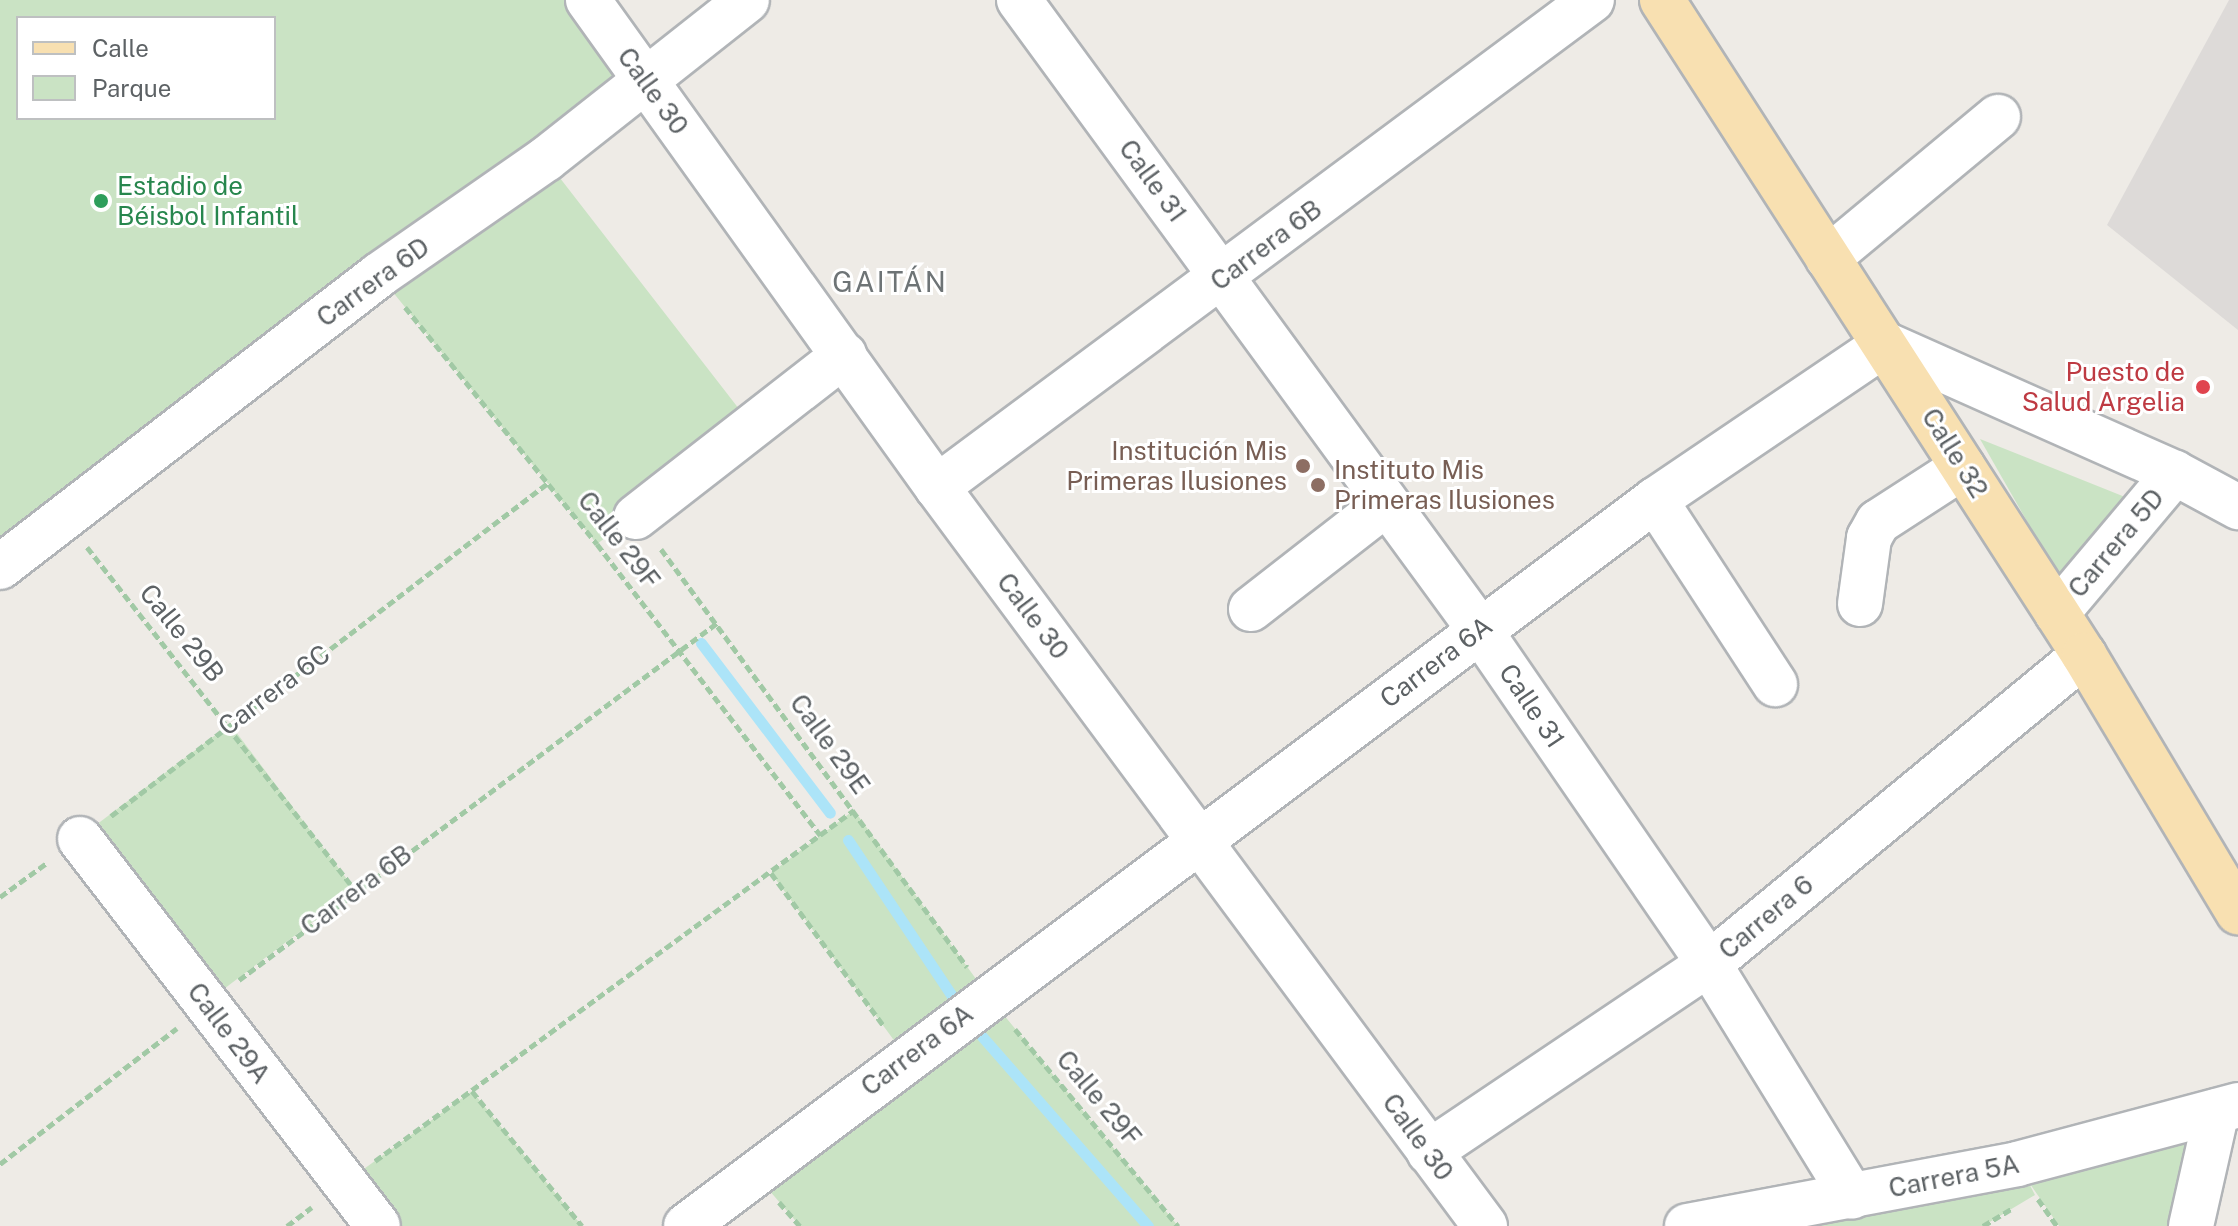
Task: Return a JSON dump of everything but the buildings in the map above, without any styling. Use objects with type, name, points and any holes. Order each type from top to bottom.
[{"type":"main road","name":"Calle 32","points":[[1662,0],[2084,655],[2238,912]]},
{"type":"street","name":"Calle 30","points":[[588,0],[937,487],[1485,1226]]},
{"type":"street","name":"Carrera 6D","points":[[0,567],[379,275],[565,144],[747,0]]},
{"type":"street","name":"Calle 31","points":[[1019,0],[1224,276],[1479,629],[1709,964],[1852,1196]]},
{"type":"street","name":"Carrera 6B","points":[[937,487],[1592,0]]},
{"type":"street","points":[[1828,258],[1998,117]]},
{"type":"street","points":[[1885,344],[2175,473],[2238,507]]},
{"type":"street","name":"Carrera 6A","points":[[686,1226],[1479,629],[1655,500],[1885,344]]},
{"type":"street","points":[[636,517],[844,355]]},
{"type":"street","points":[[1860,604],[1869,538],[1878,522],[1963,467]]},
{"type":"street","name":"Carrera 5D","points":[[2057,613],[2175,473]]},
{"type":"street","points":[[1655,500],[1775,684]]},
{"type":"street","points":[[1251,609],[1386,504]]},
{"type":"street","name":"Carrera 6","points":[[1429,1152],[1709,964],[2084,655]]},
{"type":"street","name":"Calle 29A","points":[[80,839],[378,1226]]},
{"type":"street","name":"Carrera 5A","points":[[1687,1226],[2017,1164],[2228,1108]]},
{"type":"street","name":"Carrera 5A","points":[[2191,1226],[2228,1108]]},
{"type":"path","name":"Calle 29F","points":[[379,275],[548,483],[820,835]]},
{"type":"path","name":"Carrera 6C","points":[[0,897],[548,483]]},
{"type":"path","name":"Calle 29E","points":[[636,517],[854,810],[971,1010]]},
{"type":"path","name":"Calle 29B","points":[[64,519],[230,724],[355,890]]},
{"type":"path","name":"Carrera 6B","points":[[0,1164],[355,890],[717,623]]},
{"type":"path","points":[[287,1226],[854,810]]},
{"type":"path","points":[[771,873],[907,1057]]},
{"type":"path","name":"Calle 29F","points":[[971,1010],[1171,1223],[1178,1226]]},
{"type":"path","points":[[472,1091],[582,1226]]},
{"type":"path","points":[[1983,1226],[2035,1195]]},
{"type":"shaded area","points":[[2229,0],[2238,0],[2238,330],[2107,225]]},
{"type":"green space","points":[[0,0],[588,0],[646,82],[546,160],[753,427],[597,544],[379,275],[0,567]]},
{"type":"green space","points":[[1980,439],[2140,503],[2064,586]]},
{"type":"green space","points":[[230,724],[355,890],[204,1004],[79,838]]},
{"type":"green space","points":[[854,810],[989,997],[1178,1226],[800,1226],[755,1174],[907,1058],[771,873]]},
{"type":"green space","points":[[472,1091],[582,1226],[378,1226],[343,1184]]},
{"type":"green space","points":[[2217,1111],[2191,1226],[2059,1226],[2026,1178],[2035,1195],[1983,1226],[1804,1226]]},
{"type":"waterway","points":[[701,643],[830,813]]},
{"type":"waterway","points":[[848,840],[962,1011]]},
{"type":"waterway","points":[[972,1025],[1148,1226]]},
{"type":"place","name":"Estadio de Béisbol Infantil","points":[[101,201]]},
{"type":"place","name":"Puesto de Salud Argelia","points":[[2203,387]]},
{"type":"place","name":"Institución Mis Primeras Ilusiones","points":[[1303,466]]},
{"type":"place","name":"Instituto Mis Primeras Ilusiones","points":[[1318,485]]},
{"type":"district","name":"GAITÁN","points":[[890,282]]}]
